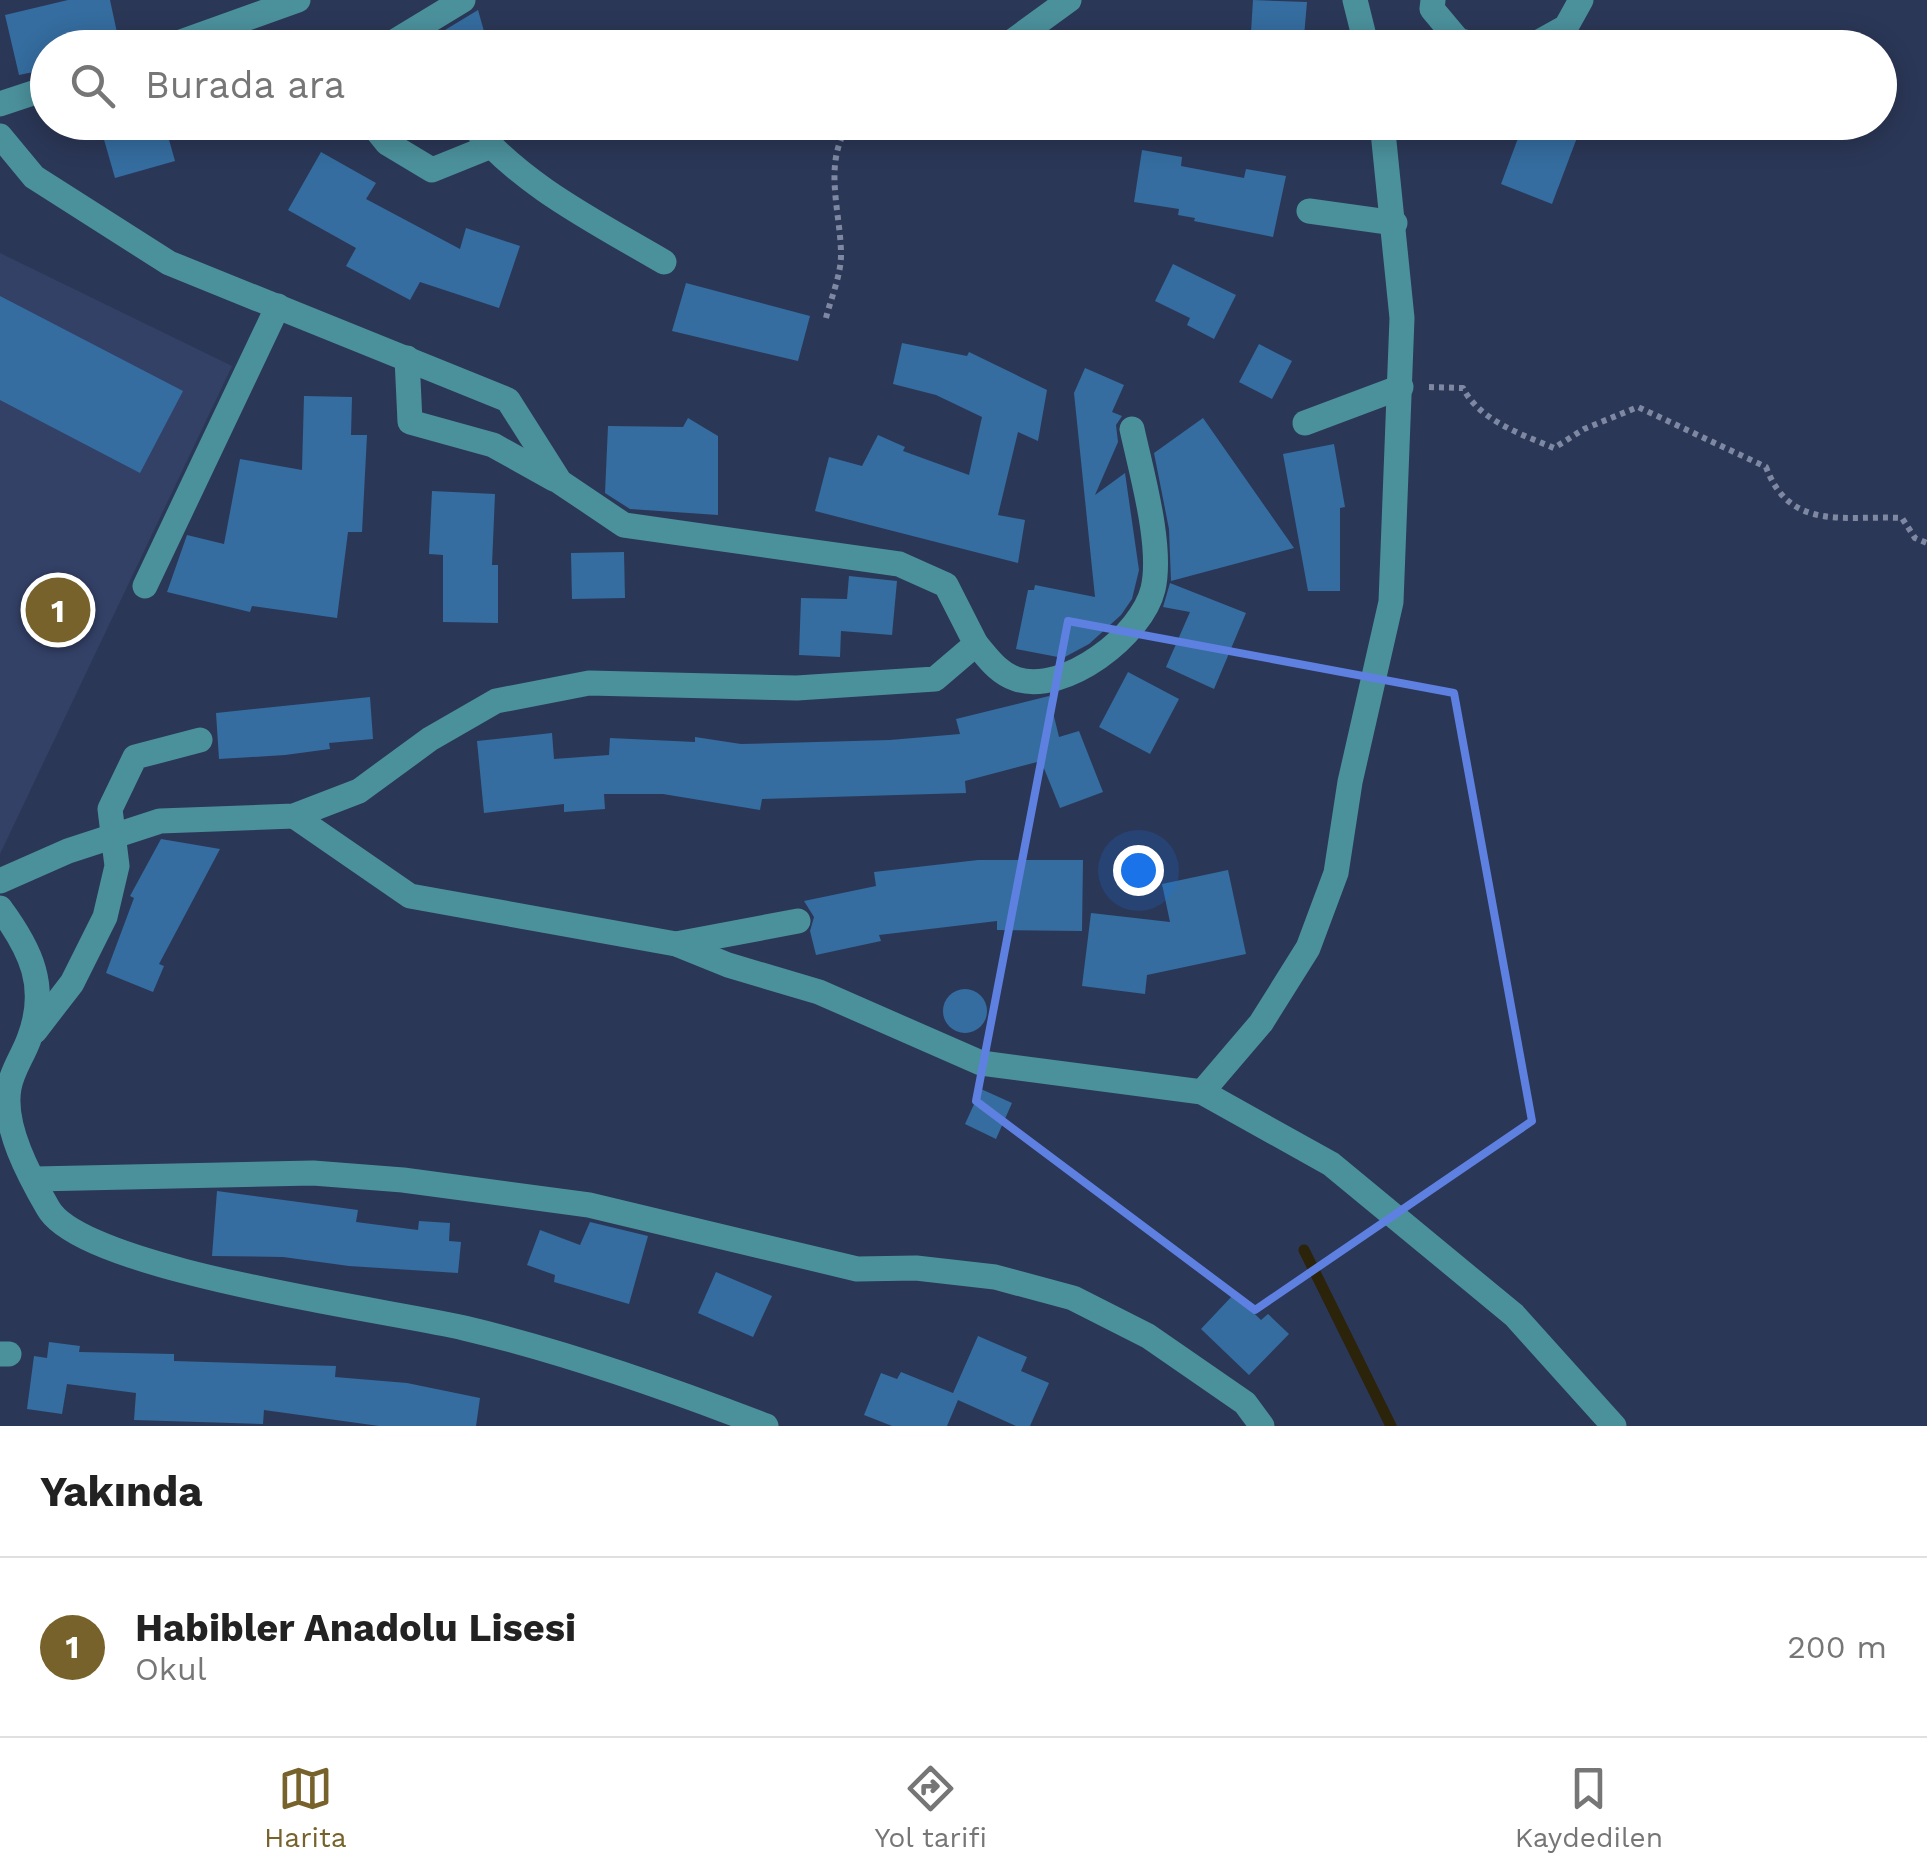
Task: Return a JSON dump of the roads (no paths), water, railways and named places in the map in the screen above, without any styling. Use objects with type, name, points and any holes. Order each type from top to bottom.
[{"type":"street","points":[[214,30],[298,0]]},
{"type":"street","points":[[414,30],[463,0]]},
{"type":"street","points":[[1028,30],[1069,0]]},
{"type":"street","points":[[1356,0],[1363,30]]},
{"type":"street","points":[[1433,0],[1432,9],[1450,30]]},
{"type":"street","points":[[1561,30],[1581,0]]},
{"type":"street","points":[[0,104],[30,94]]},
{"type":"street","points":[[0,136],[34,177],[169,263],[508,400],[560,482]]},
{"type":"street","points":[[385,140],[432,170],[489,147]]},
{"type":"street","points":[[484,140],[566,204],[664,262]]},
{"type":"street","points":[[1202,1092],[1262,1023],[1299,963],[1336,874],[1350,782],[1391,602],[1402,318],[1384,140]]},
{"type":"street","points":[[1309,211],[1395,224]]},
{"type":"street","points":[[145,586],[278,306]]},
{"type":"street","points":[[407,358],[410,422],[493,445],[560,482],[624,525],[899,564],[946,585],[976,644],[994,666],[1014,678],[1035,682],[1074,672],[1125,638],[1153,589],[1152,520],[1132,428]]},
{"type":"street","points":[[1305,423],[1401,386]]},
{"type":"street","points":[[0,881],[160,821],[294,816],[359,791],[430,738],[496,700],[588,683],[797,688],[935,679],[976,644]]},
{"type":"street","points":[[29,1039],[72,983],[105,917],[118,866],[110,809],[135,757],[200,740]]},
{"type":"street","points":[[294,816],[410,896],[676,944],[728,965],[820,992],[981,1062],[1202,1092],[1331,1164],[1514,1315],[1614,1426]]},
{"type":"street","points":[[0,908],[26,942],[41,986],[29,1039],[8,1091],[10,1120],[35,1179],[61,1226],[107,1247],[204,1276],[466,1328],[688,1396],[766,1426]]},
{"type":"street","points":[[676,944],[798,921]]},
{"type":"street","points":[[35,1179],[312,1173],[402,1180],[588,1205],[858,1269],[916,1268],[995,1277],[1073,1298],[1148,1336],[1244,1403],[1262,1426]]},
{"type":"waterway","points":[[1304,1250],[1391,1426]]},
{"type":"place","name":"Habibler Anadolu Lisesi","points":[[58,610]]}]
